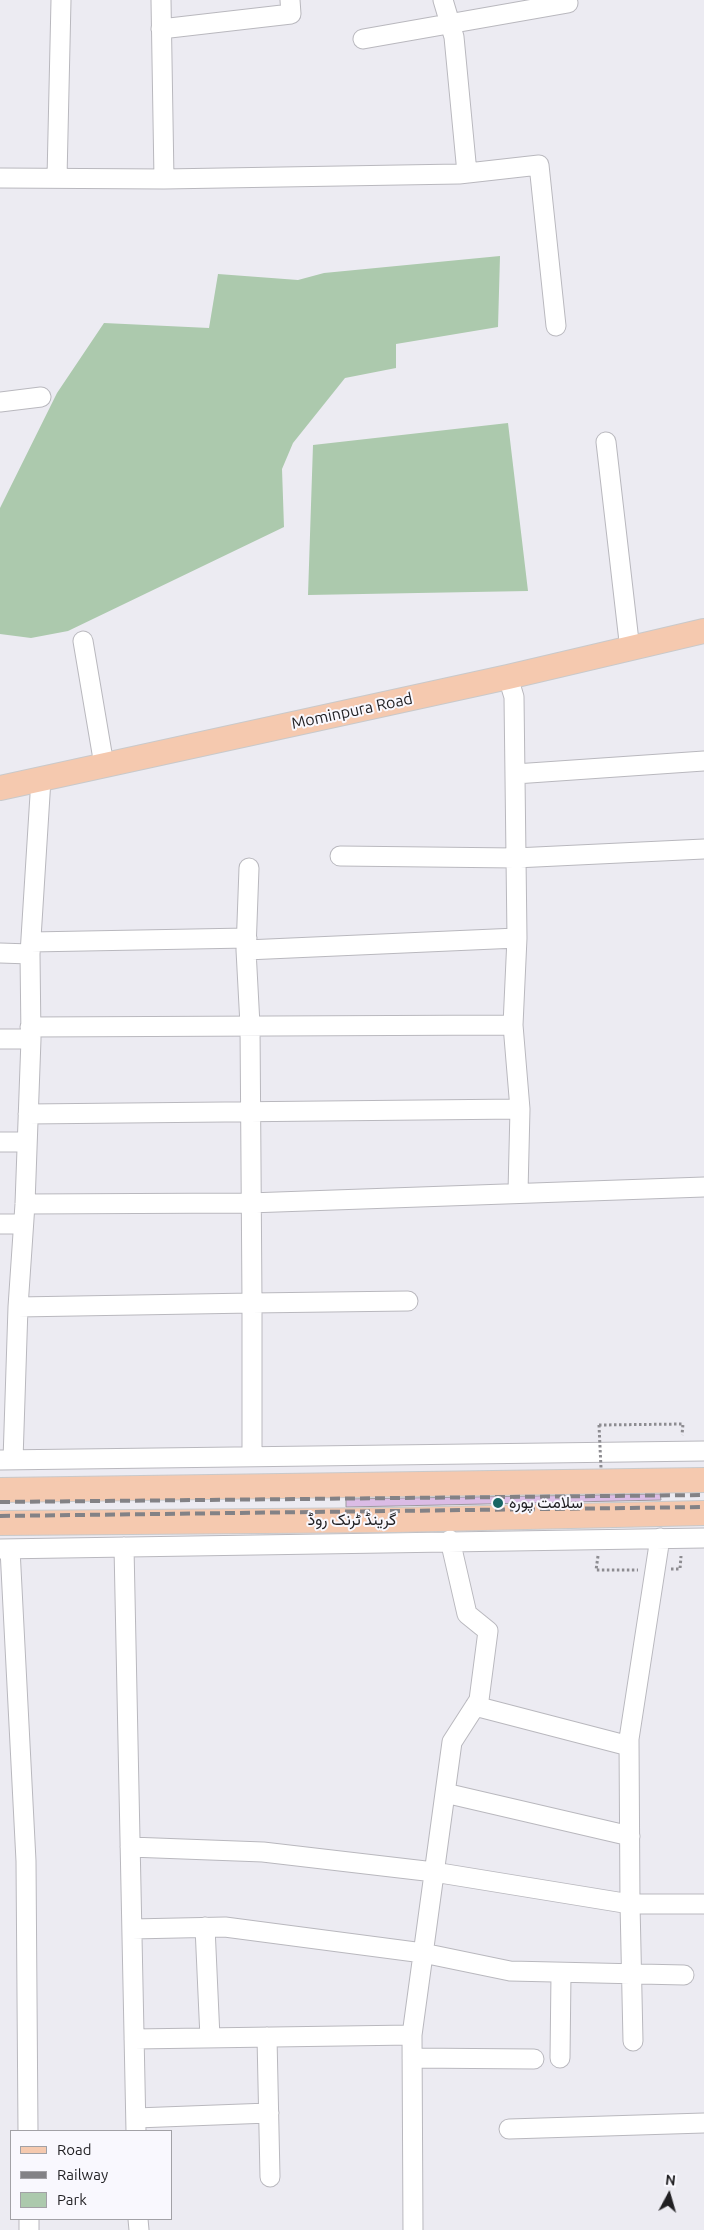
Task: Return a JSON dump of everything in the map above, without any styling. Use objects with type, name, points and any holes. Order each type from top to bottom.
[{"type":"main road","name":"Mominpura Road","points":[[0,788],[630,650],[704,631]]},
{"type":"main road","points":[[0,1490],[704,1480]]},
{"type":"main road","name":"گرینڈ ٹرنک روڈ","points":[[0,1523],[395,1520],[704,1513]]},
{"type":"street","points":[[57,178],[61,0]]},
{"type":"street","points":[[161,0],[164,179]]},
{"type":"street","points":[[161,29],[291,14],[290,0]]},
{"type":"street","points":[[443,0],[454,37],[466,173]]},
{"type":"street","points":[[363,40],[568,3]]},
{"type":"street","points":[[0,178],[164,179],[466,173],[539,165],[556,326]]},
{"type":"street","points":[[0,402],[41,397]]},
{"type":"street","points":[[606,442],[630,650]]},
{"type":"street","points":[[84,641],[104,765]]},
{"type":"street","points":[[508,677],[514,697],[516,774],[515,858],[517,938],[513,1025],[520,1109],[518,1192]]},
{"type":"street","points":[[516,774],[704,761]]},
{"type":"street","points":[[40,779],[31,948],[31,1033],[25,1204],[7,1460],[704,1452]]},
{"type":"street","points":[[340,856],[515,858],[704,849]]},
{"type":"street","points":[[249,868],[246,944],[250,1025],[249,1203],[252,1303],[252,1457]]},
{"type":"street","points":[[0,953],[31,948],[517,938]]},
{"type":"street","points":[[0,1039],[31,1033],[250,1025],[513,1025]]},
{"type":"street","points":[[28,1114],[520,1109]]},
{"type":"street","points":[[0,1142],[27,1142]]},
{"type":"street","points":[[25,1204],[249,1203],[518,1192],[704,1187]]},
{"type":"street","points":[[0,1224],[23,1224]]},
{"type":"street","points":[[18,1307],[408,1301]]},
{"type":"street","points":[[633,2041],[629,1746],[660,1538]]},
{"type":"street","points":[[28,2130],[26,1861],[5,1549],[450,1540],[704,1538]]},
{"type":"street","points":[[413,2230],[412,2035],[452,1742],[479,1700],[488,1631],[467,1614],[450,1540]]},
{"type":"street","points":[[124,1547],[136,2124],[269,2112]]},
{"type":"street","points":[[475,1706],[629,1746]]},
{"type":"street","points":[[445,1793],[630,1836]]},
{"type":"street","points":[[130,1847],[263,1852],[434,1872],[630,1904],[704,1904]]},
{"type":"street","points":[[205,1927],[210,2038]]},
{"type":"street","points":[[132,1929],[225,1927],[423,1953],[510,1971],[561,1974],[684,1975]]},
{"type":"street","points":[[560,2058],[561,1974]]},
{"type":"street","points":[[134,2039],[412,2035]]},
{"type":"street","points":[[267,2037],[270,2177]]},
{"type":"street","points":[[412,2058],[534,2059]]},
{"type":"street","points":[[509,2129],[704,2123]]},
{"type":"path","points":[[601,1468],[600,1425],[683,1424]]},
{"type":"green space","points":[[500,256],[498,327],[396,344],[396,368],[345,378],[293,443],[282,469],[284,527],[68,631],[31,638],[0,634],[0,508],[57,393],[104,323],[209,328],[218,274],[298,280],[324,273]]},
{"type":"green space","points":[[508,423],[528,591],[308,595],[313,445]]},
{"type":"building","points":[[660,1494],[661,1500],[346,1507],[346,1499]]},
{"type":"railway","points":[[0,1502],[704,1495]]},
{"type":"railway","points":[[0,1516],[704,1507]]},
{"type":"place","name":"سلامت پورہ","points":[[498,1503]]}]
